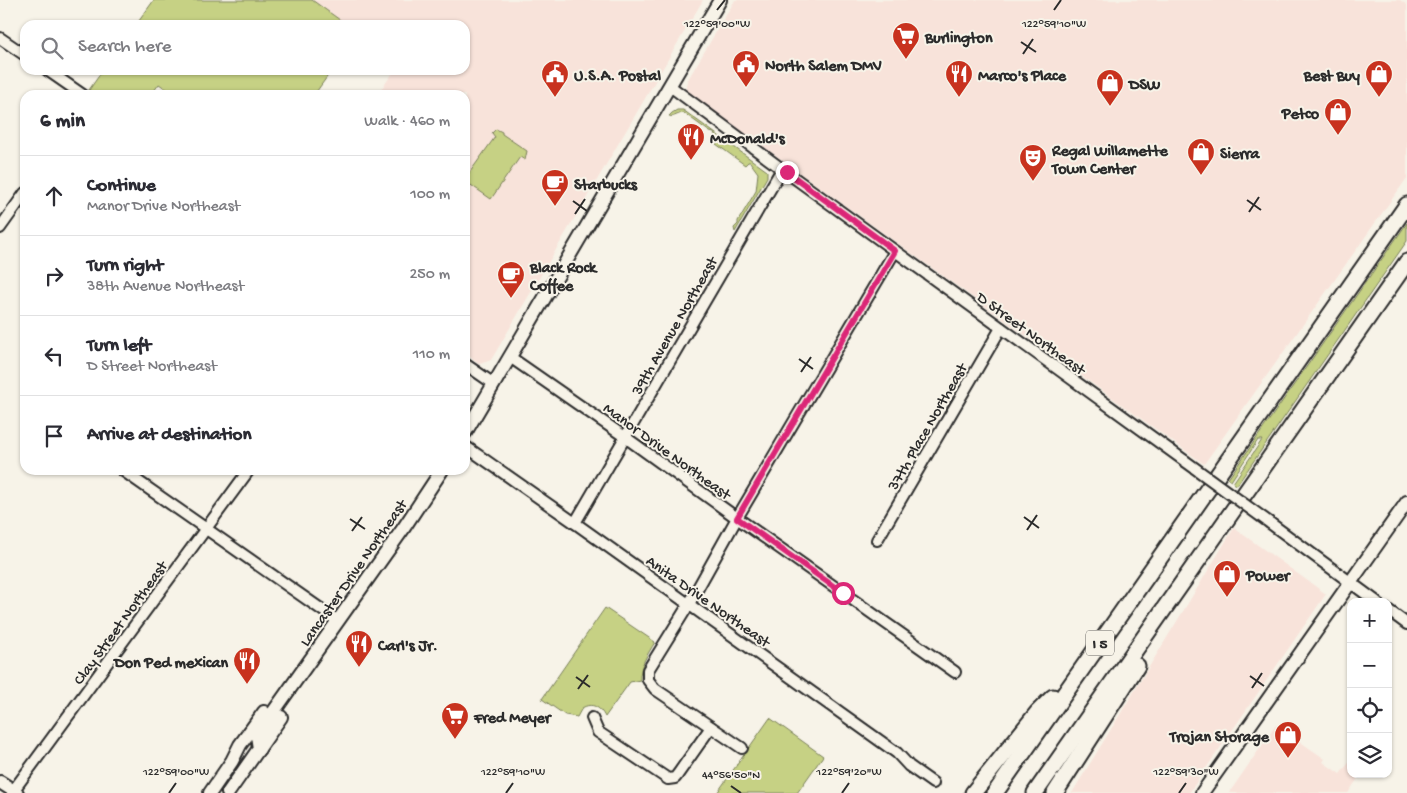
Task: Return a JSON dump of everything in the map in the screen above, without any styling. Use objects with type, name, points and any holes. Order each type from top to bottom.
[{"type":"highway","name":"I 5","points":[[995,793],[1407,205]]},
{"type":"highway","name":"I 5","points":[[1035,793],[1407,262]]},
{"type":"highway","name":"I 5","points":[[1055,793],[1178,604],[1220,529]]},
{"type":"highway","points":[[973,793],[1038,712],[1086,662]]},
{"type":"main road","points":[[470,425],[720,0]]},
{"type":"main road","name":"Lancaster Drive Northeast","points":[[210,793],[232,761],[240,745],[272,700],[288,691],[338,622],[439,475]]},
{"type":"main road","points":[[1202,793],[1407,502]]},
{"type":"main road","name":"Lancaster Drive Northeast","points":[[228,793],[286,709],[288,691]]},
{"type":"main road","points":[[0,782],[15,792]]},
{"type":"street","points":[[0,38],[20,52]]},
{"type":"street","points":[[54,75],[76,90]]},
{"type":"street","name":"D Street Northeast","points":[[670,86],[1372,598]]},
{"type":"street","name":"39th Avenue Northeast","points":[[575,523],[782,169]]},
{"type":"street","points":[[1,225],[20,200]]},
{"type":"street","points":[[742,748],[654,688],[647,674],[648,670],[689,604],[737,518],[895,251]]},
{"type":"street","name":"37th Place Northeast","points":[[877,540],[1001,328]]},
{"type":"street","name":"Manor Drive Northeast","points":[[510,357],[956,672]]},
{"type":"street","points":[[470,367],[494,384]]},
{"type":"street","name":"Anita Drive Northeast","points":[[470,449],[897,753],[908,766],[933,783]]},
{"type":"street","points":[[129,475],[338,622]]},
{"type":"street","name":"Clay Street Northeast","points":[[15,792],[245,475]]},
{"type":"street","points":[[1392,613],[1407,624]]},
{"type":"street","points":[[592,718],[598,732],[668,778],[676,778],[711,727]]},
{"type":"shaded area","points":[[312,0],[703,0],[491,360],[480,364],[470,357],[470,90],[381,90],[391,75],[470,75],[470,20],[340,20]]},
{"type":"shaded area","points":[[735,0],[1400,0],[1407,5],[1407,178],[1204,464],[689,93],[686,90],[687,81]]},
{"type":"shaded area","points":[[1234,528],[1326,594],[1189,793],[1072,793]]},
{"type":"shaded area","name":"Trojan Storage","points":[[1276,725],[1325,759],[1323,762],[1340,774],[1347,765],[1347,778],[1358,778],[1348,793],[1229,793]]},
{"type":"green space","points":[[154,0],[312,0],[340,20],[140,20]]},
{"type":"green space","points":[[100,75],[328,75],[318,90],[168,90],[159,84],[155,90],[89,90]]},
{"type":"green space","points":[[677,110],[683,110],[767,171],[767,177],[735,232],[734,228],[756,191],[758,173],[750,162],[745,165],[716,144],[717,140],[714,133],[684,113],[669,116]]},
{"type":"green space","points":[[496,129],[502,132],[502,134],[527,151],[525,160],[520,157],[491,199],[470,184],[470,172],[495,137],[492,133]]},
{"type":"green space","points":[[1407,223],[1407,241],[1237,485],[1233,483],[1262,440],[1258,440],[1231,481],[1228,479]]},
{"type":"green space","points":[[605,608],[655,642],[642,665],[640,680],[630,682],[605,717],[598,708],[589,705],[582,708],[577,717],[565,715],[542,699]]},
{"type":"green space","points":[[770,718],[823,756],[797,793],[717,793]]},
{"type":"place","name":"Burlington","points":[[906,60]]},
{"type":"place","name":"North Salem DMV","points":[[746,88]]},
{"type":"place","name":"U.S.A. Postal","points":[[555,98]]},
{"type":"place","name":"Marco's Place","points":[[959,98]]},
{"type":"place","name":"Best Buy","points":[[1379,98]]},
{"type":"place","name":"DSW","points":[[1110,107]]},
{"type":"place","name":"Petco","points":[[1338,136]]},
{"type":"place","name":"McDonald's","points":[[691,161]]},
{"type":"place","name":"Sierra","points":[[1201,176]]},
{"type":"place","name":"Regal Willamette Town Center","points":[[1033,182]]},
{"type":"place","name":"Starbucks","points":[[555,207]]},
{"type":"place","name":"Black Rock Coffee","points":[[511,299]]},
{"type":"place","name":"Power","points":[[1227,598]]},
{"type":"place","name":"Carl's Jr.","points":[[359,668]]},
{"type":"place","name":"Don Ped mexican","points":[[247,685]]},
{"type":"place","name":"Fred Meyer","points":[[455,740]]},
{"type":"place","name":"Trojan Storage","points":[[1288,759]]},
{"type":"route","points":[[787,172],[895,251],[737,518],[843,593]]}]
